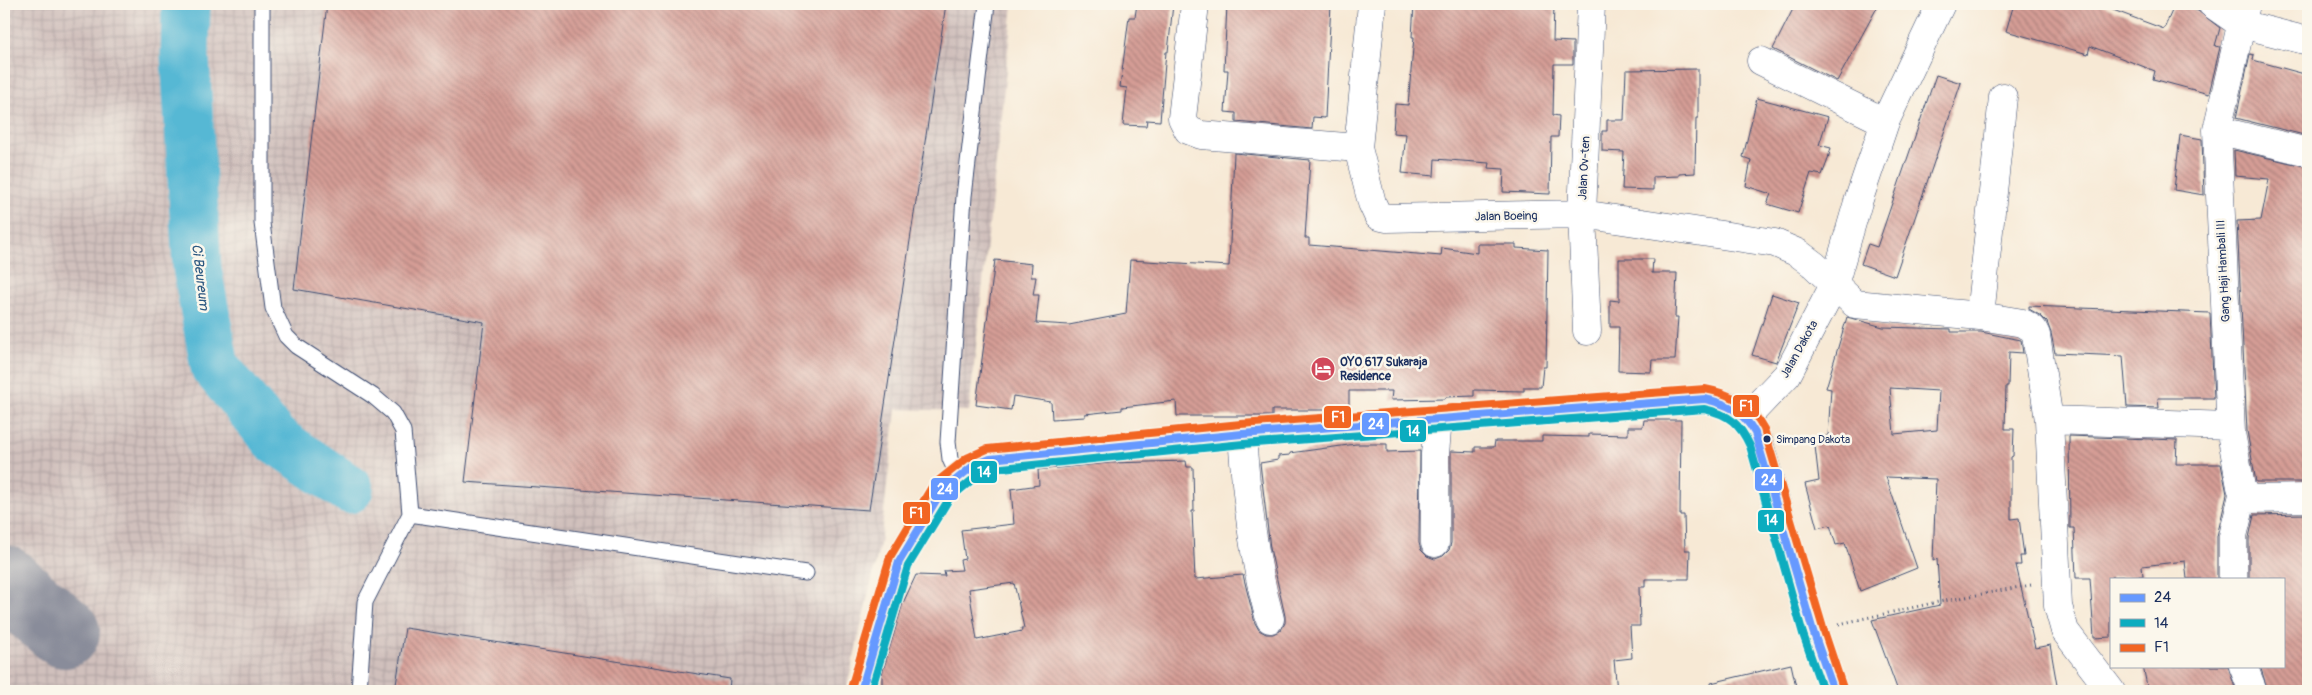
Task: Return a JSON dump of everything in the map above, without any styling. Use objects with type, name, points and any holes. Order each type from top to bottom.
[{"type":"main road","points":[[861,691],[899,562],[941,492],[958,476],[990,459],[1242,434],[1438,418],[1705,400],[1730,406],[1752,424],[1812,631],[1834,691]]},
{"type":"street","points":[[1195,4],[1182,118],[1188,130],[1201,135],[1358,148]]},
{"type":"street","name":"Jalan Boeing","points":[[1372,4],[1358,148],[1372,202],[1378,216],[1387,218],[1582,214],[1775,243],[1798,253],[1814,264],[1854,304],[1980,316],[2023,323],[2033,329],[2036,335],[2049,420]]},
{"type":"street","name":"Jalan Ov-ten","points":[[1587,332],[1582,214],[1591,4]]},
{"type":"street","points":[[2212,4],[2244,14],[2308,41]]},
{"type":"street","name":"Jalan Dakota","points":[[1746,418],[1787,375],[1834,285],[1858,202],[1885,122],[1932,7]]},
{"type":"street","name":"Gang Haji Hambali III","points":[[2244,14],[2217,130],[2230,426],[2255,498]]},
{"type":"street","points":[[1761,61],[1885,122]]},
{"type":"street","points":[[1980,316],[2003,97]]},
{"type":"street","points":[[2217,130],[2308,152]]},
{"type":"street","points":[[1434,543],[1435,454],[1438,418]]},
{"type":"street","points":[[2110,691],[2065,631],[2058,606],[2049,420],[2230,426]]},
{"type":"street","points":[[1242,434],[1250,520],[1263,595],[1270,619]]},
{"type":"street","points":[[2233,578],[2232,536],[2255,498],[2308,498]]},
{"type":"street","points":[[2244,668],[2253,691]]},
{"type":"lane","points":[[262,4],[262,223],[273,308],[286,336],[296,346],[372,396],[393,413],[403,431],[410,514],[365,602],[359,691]]},
{"type":"lane","points":[[958,476],[950,459],[948,442],[964,196],[987,4]]},
{"type":"lane","points":[[410,514],[806,573]]},
{"type":"path","points":[[1812,631],[1934,602],[2021,588],[2056,580]]},
{"type":"shaded area","points":[[4,4],[1013,4],[969,411],[896,409],[880,544],[846,691],[4,691]]},
{"type":"building","points":[[327,4],[946,4],[869,510],[465,482],[484,322],[294,289]]},
{"type":"building","points":[[1137,4],[1173,4],[1168,52],[1166,52],[1160,121],[1147,120],[1146,126],[1123,125],[1127,88],[1120,87],[1129,17],[1135,17]]},
{"type":"building","points":[[1227,4],[1331,4],[1325,118],[1313,117],[1312,129],[1236,122],[1236,113],[1225,112],[1228,70],[1224,70]]},
{"type":"building","points":[[1414,4],[1554,4],[1553,41],[1573,42],[1573,64],[1554,64],[1553,115],[1559,116],[1558,137],[1551,137],[1550,194],[1503,192],[1504,169],[1488,168],[1489,163],[1435,159],[1434,176],[1402,173],[1406,134],[1393,133],[1395,104],[1408,105],[1414,37],[1412,37]]},
{"type":"building","points":[[1803,4],[1879,4],[1837,81],[1773,49],[1794,7],[1800,8]]},
{"type":"building","points":[[2014,4],[2097,4],[2164,29],[2175,4],[2182,4],[2198,11],[2220,28],[2215,46],[2220,47],[2209,94],[2153,79],[2155,71],[2090,46],[2088,54],[2006,31]]},
{"type":"building","points":[[2250,54],[2254,55],[2253,60],[2308,75],[2308,136],[2236,118]]},
{"type":"building","points":[[1698,69],[1695,173],[1653,177],[1653,190],[1622,189],[1624,152],[1602,151],[1602,131],[1607,131],[1607,120],[1624,120],[1626,70]]},
{"type":"building","points":[[1936,75],[1961,83],[1895,276],[1861,264],[1868,244],[1877,247]]},
{"type":"building","points":[[1757,98],[1828,117],[1819,145],[1831,148],[1827,162],[1822,175],[1811,173],[1798,213],[1767,204],[1771,194],[1746,186],[1751,160],[1743,157]]},
{"type":"building","points":[[2180,135],[2202,139],[2204,195],[2174,190]]},
{"type":"building","points":[[2234,150],[2308,167],[2308,482],[2256,482],[2247,431],[2237,221],[2261,220],[2269,179],[2235,176]]},
{"type":"building","points":[[1234,153],[1310,160],[1305,238],[1309,238],[1309,245],[1441,256],[1442,248],[1477,253],[1477,244],[1516,244],[1516,248],[1548,250],[1546,367],[1543,367],[1541,387],[1524,387],[1524,391],[1474,390],[1474,396],[1446,397],[1445,399],[1391,400],[1392,391],[1349,391],[1349,410],[1272,410],[1272,416],[1177,416],[1176,401],[1122,407],[1122,410],[1085,414],[1085,417],[1052,419],[1051,402],[1013,396],[1011,410],[976,405],[995,260],[1032,264],[1031,277],[1036,277],[1033,295],[1039,295],[1036,323],[1069,325],[1126,314],[1130,260],[1229,266]]},
{"type":"building","points":[[1619,259],[1653,259],[1652,273],[1677,273],[1675,317],[1678,317],[1675,360],[1652,360],[1651,372],[1618,371],[1619,327],[1610,327],[1610,300],[1619,301]]},
{"type":"building","points":[[1772,294],[1799,303],[1776,362],[1752,355]]},
{"type":"building","points":[[2029,306],[2210,313],[2214,398],[2158,398],[2159,408],[2127,407],[2123,356],[2055,353],[2047,322],[2029,309]]},
{"type":"building","points":[[1847,317],[1883,327],[1951,329],[1951,332],[1981,332],[2021,340],[2023,353],[2009,352],[2008,386],[2006,386],[2005,429],[2014,429],[2013,456],[2011,457],[2011,519],[2019,518],[2024,556],[2020,556],[2021,565],[2016,565],[2035,648],[2050,645],[2058,691],[1898,691],[1872,620],[1940,605],[1937,559],[1933,561],[1936,479],[1886,477],[1917,568],[1860,591],[1845,543],[1836,545],[1830,525],[1817,528],[1805,484],[1819,481],[1814,437],[1828,436],[1831,389],[1826,388]],"holes":[[[1890,388],[1939,391],[1937,430],[1894,434]]]},
{"type":"building","points":[[1644,420],[1681,420],[1680,515],[1684,515],[1685,550],[1690,550],[1689,579],[1645,579],[1645,587],[1639,587],[1640,626],[1630,626],[1632,658],[1614,660],[1617,691],[882,691],[882,674],[903,603],[916,575],[945,576],[944,571],[962,570],[960,560],[965,559],[961,530],[1014,524],[1011,489],[1039,485],[1038,470],[1110,463],[1186,461],[1187,467],[1193,467],[1194,511],[1192,511],[1195,579],[1243,575],[1255,623],[1259,630],[1266,634],[1273,634],[1281,630],[1285,623],[1285,616],[1270,548],[1260,463],[1278,460],[1278,456],[1290,455],[1290,453],[1356,444],[1387,444],[1387,452],[1420,451],[1419,543],[1421,550],[1427,556],[1435,559],[1443,556],[1449,550],[1451,543],[1451,451],[1475,452],[1475,447],[1494,447],[1495,441],[1542,441],[1542,436],[1589,437],[1589,434],[1628,435],[1628,427],[1643,427]],"holes":[[[1014,583],[1024,628],[1021,628],[1022,631],[977,640],[969,589]]]},
{"type":"building","points":[[2069,436],[2177,440],[2176,464],[2221,464],[2227,494],[2217,536],[2217,578],[2187,578],[2185,561],[2142,566],[2143,576],[2111,577],[2110,637],[2094,638],[2090,578],[2076,578],[2074,528],[2070,528]]},
{"type":"building","points":[[2308,514],[2308,689],[2268,691],[2261,668],[2284,668],[2284,578],[2249,578],[2249,538],[2254,515]]},
{"type":"building","points":[[405,628],[730,679],[729,691],[395,691]]},
{"type":"building","points":[[1791,664],[1797,691],[1712,691],[1711,683]]},
{"type":"building","points":[[2143,668],[2229,668],[2236,691],[2148,691]]},
{"type":"waterway","name":"Ci Beureum","points":[[186,4],[185,55],[197,268],[215,367],[275,439],[349,489]]},
{"type":"taxiway","points":[[4,581],[64,632]]},
{"type":"transit line","name":"F1","points":[[851,688],[890,557],[933,485],[967,458],[987,449],[1241,424],[1705,389],[1740,401],[1753,413],[1764,429],[1823,628],[1843,688]]},
{"type":"transit line","name":"24","points":[[861,691],[899,562],[941,492],[973,466],[990,459],[1242,434],[1705,399],[1721,403],[1740,414],[1755,433],[1813,631],[1834,691]]},
{"type":"transit line","name":"14","points":[[871,691],[908,566],[949,499],[978,475],[992,469],[1243,444],[1704,409],[1713,411],[1733,421],[1750,446],[1803,634],[1823,691]]},
{"type":"place","name":"OYO 617 Sukaraja Residence","points":[[1323,369]]},
{"type":"place","name":"Simpang Dakota","points":[[1767,439]]}]
